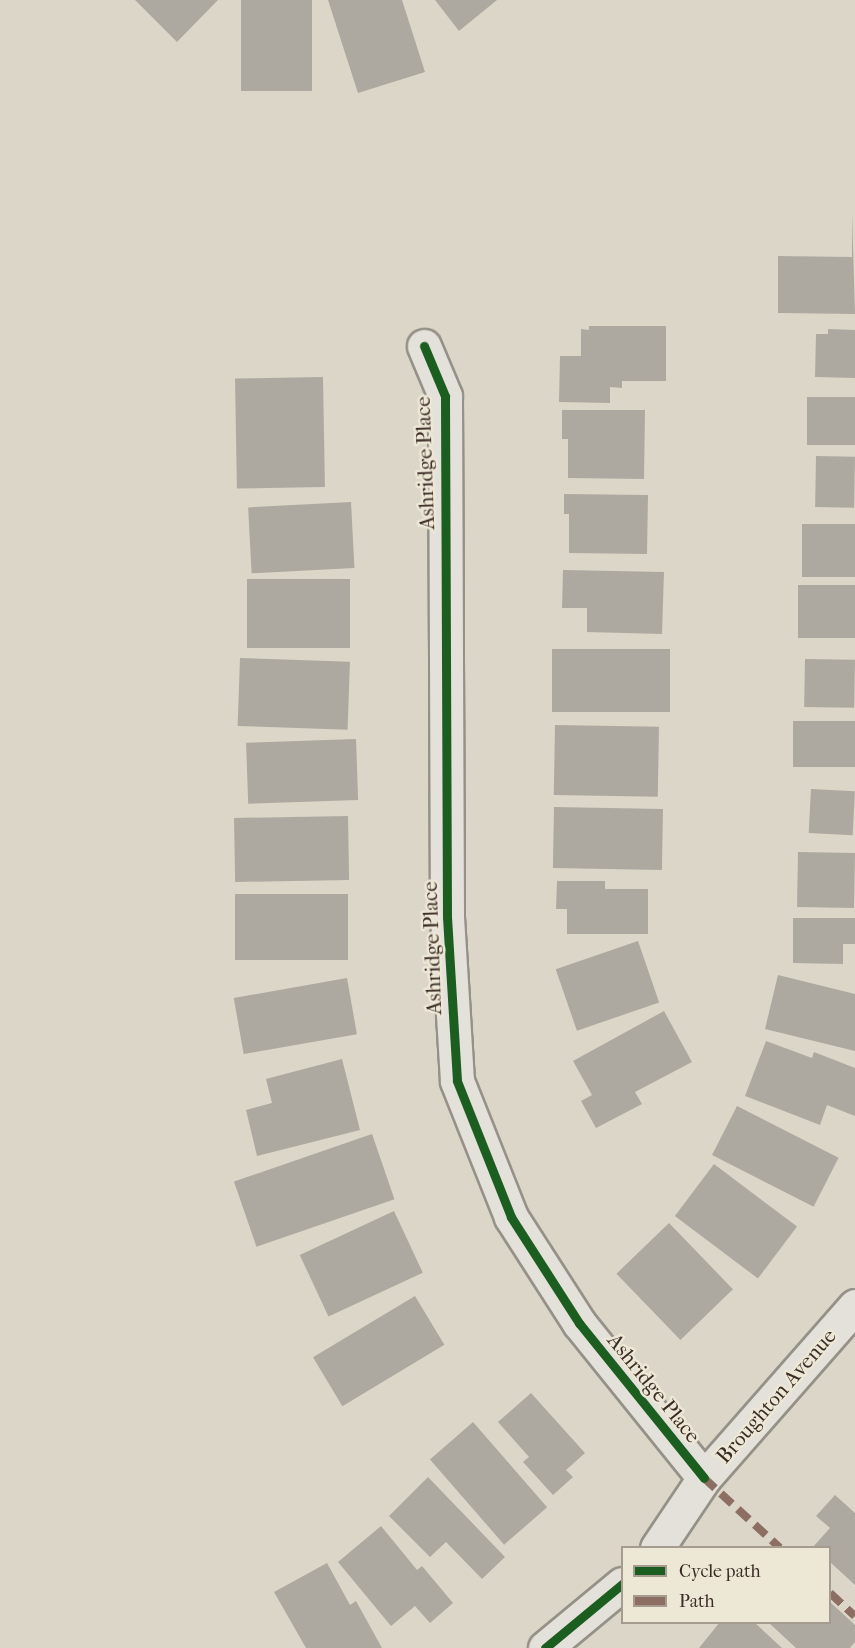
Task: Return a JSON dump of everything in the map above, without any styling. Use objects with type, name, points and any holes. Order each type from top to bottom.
[{"type":"street","name":"Ashridge Place","points":[[424,346],[445,396],[447,917],[457,1082],[511,1217],[579,1323],[704,1478]]},
{"type":"street","name":"Broughton Avenue","points":[[658,1546],[704,1478],[855,1306]]},
{"type":"street","points":[[545,1648],[621,1585]]},
{"type":"building","points":[[135,0],[218,0],[177,42]]},
{"type":"building","points":[[241,0],[312,0],[312,91],[241,91]]},
{"type":"building","points":[[328,0],[402,0],[425,72],[358,93]]},
{"type":"building","points":[[435,0],[497,0],[459,31]]},
{"type":"building","points":[[852,212],[855,314],[778,313],[778,256],[852,257]]},
{"type":"building","points":[[589,326],[666,326],[666,381],[622,381],[622,388],[610,387],[610,403],[559,402],[560,356],[581,356],[581,329],[589,330]]},
{"type":"building","points":[[828,329],[855,330],[855,378],[815,377],[816,334],[828,334]]},
{"type":"building","points":[[323,377],[325,487],[237,489],[235,379]]},
{"type":"building","points":[[807,397],[855,397],[855,445],[807,445]]},
{"type":"building","points":[[562,410],[645,410],[644,479],[568,478],[568,439],[562,439]]},
{"type":"building","points":[[816,456],[855,457],[854,508],[815,507]]},
{"type":"building","points":[[564,494],[648,495],[647,554],[569,553],[569,514],[564,514]]},
{"type":"building","points":[[351,502],[354,568],[252,573],[248,507]]},
{"type":"building","points":[[802,524],[855,524],[855,577],[802,577]]},
{"type":"building","points":[[563,570],[664,572],[662,634],[587,632],[587,608],[562,608]]},
{"type":"building","points":[[247,579],[350,579],[350,648],[247,648]]},
{"type":"building","points":[[798,585],[855,585],[855,638],[798,638]]},
{"type":"building","points":[[552,649],[670,649],[670,712],[552,712]]},
{"type":"building","points":[[240,658],[350,662],[348,730],[238,726]]},
{"type":"building","points":[[805,659],[855,660],[854,708],[804,707]]},
{"type":"building","points":[[793,721],[855,721],[855,767],[793,767]]},
{"type":"building","points":[[555,725],[659,727],[658,797],[554,795]]},
{"type":"building","points":[[356,739],[358,800],[248,804],[246,743]]},
{"type":"building","points":[[811,789],[855,791],[853,835],[809,833]]},
{"type":"building","points":[[554,807],[663,809],[662,870],[553,868]]},
{"type":"building","points":[[348,816],[349,880],[235,882],[234,818]]},
{"type":"building","points":[[798,852],[855,853],[854,908],[797,907]]},
{"type":"building","points":[[557,881],[605,881],[605,889],[648,889],[648,934],[567,934],[567,909],[556,909]]},
{"type":"building","points":[[235,894],[348,894],[348,960],[235,960]]},
{"type":"building","points":[[793,918],[855,918],[855,944],[843,944],[843,964],[793,963]]},
{"type":"building","points":[[638,941],[659,1002],[577,1031],[556,969]]},
{"type":"building","points":[[778,975],[855,994],[855,1051],[765,1029]]},
{"type":"building","points":[[347,978],[357,1034],[244,1054],[234,998]]},
{"type":"building","points":[[664,1011],[692,1062],[635,1092],[642,1104],[596,1128],[581,1101],[592,1095],[573,1061]]},
{"type":"building","points":[[766,1041],[812,1058],[814,1052],[855,1068],[855,1116],[827,1105],[820,1125],[745,1096]]},
{"type":"building","points":[[342,1059],[360,1130],[257,1156],[246,1110],[272,1103],[266,1079]]},
{"type":"building","points":[[737,1106],[839,1158],[814,1207],[712,1155]]},
{"type":"building","points":[[372,1134],[394,1199],[256,1247],[234,1182]]},
{"type":"building","points":[[714,1164],[797,1227],[758,1279],[675,1216]]},
{"type":"building","points":[[394,1211],[423,1273],[328,1317],[300,1255]]},
{"type":"building","points":[[669,1223],[733,1289],[680,1340],[616,1274]]},
{"type":"building","points":[[415,1296],[444,1345],[342,1406],[313,1357]]},
{"type":"building","points":[[531,1393],[585,1453],[566,1470],[573,1477],[553,1495],[523,1462],[529,1457],[498,1422]]},
{"type":"building","points":[[473,1422],[547,1507],[504,1545],[430,1459]]},
{"type":"building","points":[[428,1477],[505,1557],[482,1579],[446,1542],[430,1557],[389,1516]]},
{"type":"building","points":[[835,1495],[855,1513],[855,1585],[831,1563],[831,1546],[814,1546],[830,1528],[816,1516]]},
{"type":"building","points":[[381,1526],[417,1570],[422,1566],[453,1603],[430,1623],[415,1606],[391,1626],[338,1562]]},
{"type":"building","points":[[327,1563],[350,1605],[356,1601],[382,1648],[306,1648],[274,1592]]},
{"type":"building","points":[[831,1603],[855,1625],[855,1642],[850,1648],[796,1648],[770,1624],[831,1624]]},
{"type":"building","points":[[718,1624],[756,1624],[782,1648],[699,1648]]},
{"type":"marked path","points":[[704,1478],[778,1546]]},
{"type":"marked path","points":[[831,1594],[855,1616]]},
{"type":"cycle path","points":[[424,346],[445,396],[447,917],[457,1081],[511,1217],[579,1323],[704,1478]]},
{"type":"cycle path","points":[[545,1648],[621,1585]]}]
